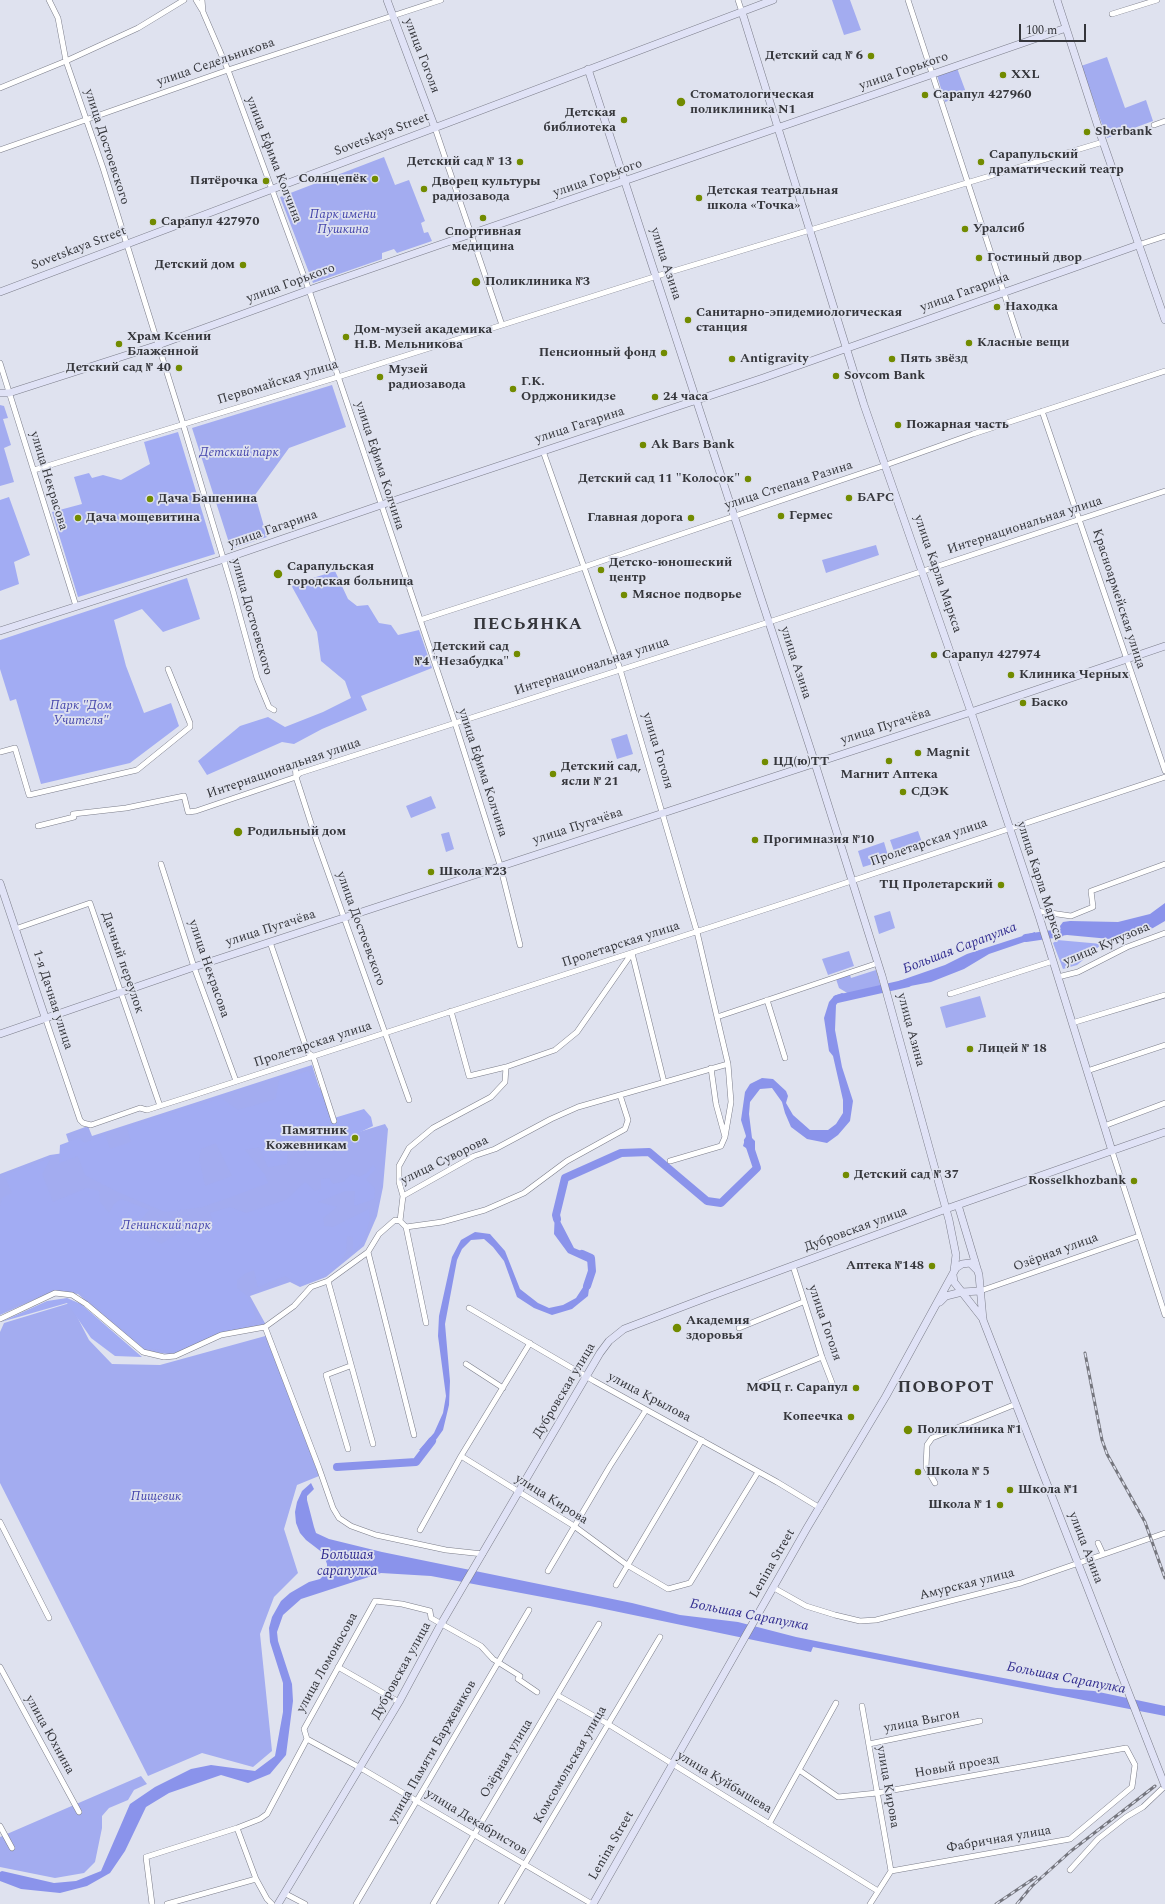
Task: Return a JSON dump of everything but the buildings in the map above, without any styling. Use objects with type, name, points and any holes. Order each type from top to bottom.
[{"type":"main road","name":"улица Гоголя","points":[[387,0],[434,128]]},
{"type":"main road","name":"Sovetskaya Street","points":[[0,292],[773,0]]},
{"type":"main road","points":[[1057,0],[1103,142],[1165,320]]},
{"type":"main road","name":"улица Карла Маркса","points":[[742,12],[866,411],[971,712],[1038,914],[1112,1151]]},
{"type":"main road","name":"улица Горького","points":[[0,393],[9,393],[158,345],[309,290],[626,182],[1066,28]]},
{"type":"main road","name":"улица Азина","points":[[588,69],[815,762],[882,976],[946,1209],[955,1248],[956,1263],[953,1273]]},
{"type":"main road","name":"улица Гагарина","points":[[0,631],[224,559],[697,400],[847,349],[1138,245]]},
{"type":"main road","name":"улица Пугачёва","points":[[0,1034],[45,1017],[500,865],[971,712],[1165,646]]},
{"type":"main road","name":"1-я Дачная улица","points":[[0,883],[1,891],[45,1017]]},
{"type":"main road","name":"Дубровская улица","points":[[278,1904],[399,1702],[441,1624],[458,1598],[481,1556],[609,1341],[624,1329],[946,1209],[1165,1132]]},
{"type":"main road","name":"улица Азина","points":[[958,1205],[979,1275],[983,1320]]},
{"type":"main road","points":[[928,1321],[953,1273],[959,1265],[966,1263],[973,1265],[979,1275],[976,1284],[970,1288],[963,1289],[957,1285],[953,1273]]},
{"type":"main road","name":"улица Азина","points":[[957,1285],[983,1320],[1165,1786]]},
{"type":"main road","points":[[928,1321],[946,1296],[962,1292],[980,1291]]},
{"type":"main road","name":"Lenina Street","points":[[593,1904],[762,1607],[886,1396],[928,1321]]},
{"type":"street","name":"улица Достоевского","points":[[49,0],[58,18],[66,61],[87,119],[183,424],[224,559],[257,678],[269,707],[274,710]]},
{"type":"street","points":[[0,88],[66,61],[138,28],[184,0]]},
{"type":"street","points":[[196,0],[203,12]]},
{"type":"street","name":"улица Ефима Колчина","points":[[202,0],[203,12],[228,70],[309,290],[455,723],[500,865],[520,945]]},
{"type":"street","name":"улица Седельникова","points":[[0,150],[228,70],[441,0]]},
{"type":"street","name":"улица Карла Маркса","points":[[738,0],[742,12]]},
{"type":"street","points":[[908,0],[1005,292],[1020,342]]},
{"type":"street","points":[[1112,14],[1157,0]]},
{"type":"street","points":[[1154,125],[1165,121]]},
{"type":"street","name":"улица Гоголя","points":[[434,128],[472,234],[502,325]]},
{"type":"street","name":"Первомайская улица","points":[[34,470],[338,377],[810,229],[1103,142]]},
{"type":"street","name":"улица Гагарина","points":[[1138,245],[1165,236]]},
{"type":"street","name":"улица Некрасова","points":[[0,363],[76,606]]},
{"type":"street","name":"улица Степана Разина","points":[[420,620],[584,567],[1042,411],[1165,371]]},
{"type":"street","name":"Красноармейская улица","points":[[1042,411],[1165,771]]},
{"type":"street","name":"улица Гоголя","points":[[543,451],[620,669],[697,932],[728,1064],[730,1102],[725,1137]]},
{"type":"street","name":"Интернациональная улица","points":[[38,826],[74,817],[73,814],[126,808],[184,796],[188,812],[196,811],[296,777],[300,773],[769,622],[1165,491]]},
{"type":"street","points":[[0,752],[15,748],[29,795],[137,770],[190,727],[190,723],[168,669]]},
{"type":"street","name":"улица Достоевского","points":[[295,764],[296,777],[330,879],[409,1100]]},
{"type":"street","name":"Пролетарская улица","points":[[83,1123],[91,1125],[140,1108],[147,1110],[160,1106],[697,932],[1165,777]]},
{"type":"street","name":"улица Некрасова","points":[[161,864],[194,967],[236,1081]]},
{"type":"street","points":[[1038,914],[1072,916],[1093,907],[1091,891],[1165,864]]},
{"type":"street","name":"Дачный переулок","points":[[15,929],[90,903],[160,1106]]},
{"type":"street","name":"улица Кутузова","points":[[1058,977],[1078,972],[1127,947],[1165,933]]},
{"type":"street","points":[[270,942],[308,1053],[312,1056],[334,1121]]},
{"type":"street","points":[[451,1011],[469,1076],[506,1067],[555,1050],[577,1032],[632,953]]},
{"type":"street","points":[[632,953],[664,1082]]},
{"type":"street","name":"улица Кутузова","points":[[950,994],[1053,961]]},
{"type":"street","points":[[717,1017],[878,963]]},
{"type":"street","points":[[1072,1023],[1165,995]]},
{"type":"street","points":[[767,1000],[785,1058]]},
{"type":"street","name":"1-я Дачная улица","points":[[45,1017],[77,1113],[83,1123]]},
{"type":"street","points":[[1087,1071],[1165,1044]]},
{"type":"street","name":"улица Суворова","points":[[506,1067],[505,1082],[490,1097],[433,1128],[409,1148],[399,1166],[403,1196],[474,1156],[495,1149],[551,1119],[578,1107],[728,1064]]},
{"type":"street","points":[[670,1161],[721,1146],[725,1137],[716,1104],[711,1068]]},
{"type":"street","points":[[406,1227],[442,1222],[473,1214],[524,1193],[567,1161],[625,1129],[628,1120],[620,1095]]},
{"type":"street","points":[[1104,1126],[1165,1103]]},
{"type":"street","name":"улица Карла Маркса","points":[[1112,1151],[1139,1236],[1162,1296],[1165,1315]]},
{"type":"street","points":[[400,1221],[403,1196]]},
{"type":"street","points":[[0,1319],[55,1294],[72,1295],[86,1304],[143,1352],[164,1356],[175,1356],[221,1335],[265,1327],[294,1306],[311,1287],[328,1281],[368,1252],[379,1234],[395,1220],[400,1221],[406,1227],[426,1323]]},
{"type":"street","name":"Озёрная улица","points":[[980,1291],[1139,1236]]},
{"type":"street","points":[[368,1252],[414,1435]]},
{"type":"street","name":"улица Гоголя","points":[[793,1266],[822,1357],[834,1388]]},
{"type":"street","points":[[328,1281],[350,1366],[373,1444]]},
{"type":"street","points":[[739,1328],[804,1302]]},
{"type":"street","name":"улица Крылова","points":[[469,1308],[646,1410],[777,1482],[820,1508]]},
{"type":"street","points":[[265,1327],[333,1508],[339,1518],[351,1526],[376,1535],[481,1556]]},
{"type":"street","points":[[420,1530],[461,1456],[530,1343]]},
{"type":"street","points":[[761,1382],[822,1357]]},
{"type":"street","points":[[466,1364],[502,1388]]},
{"type":"street","points":[[348,1450],[326,1375],[350,1366]]},
{"type":"street","points":[[935,1483],[926,1467],[928,1444],[932,1438],[1016,1404]]},
{"type":"street","points":[[548,1572],[574,1526],[646,1410]]},
{"type":"street","points":[[616,1585],[702,1440]]},
{"type":"street","name":"улица Кирова","points":[[461,1456],[574,1526],[627,1565]]},
{"type":"street","points":[[627,1565],[668,1589],[690,1583],[758,1472]]},
{"type":"street","points":[[0,1522],[48,1618]]},
{"type":"street","name":"Амурская улица","points":[[774,1588],[806,1606],[835,1616],[860,1620],[876,1620],[1021,1583],[1165,1533]]},
{"type":"street","points":[[1098,1543],[1103,1554]]},
{"type":"street","name":"улица Ломоносова","points":[[152,1904],[146,1857],[237,1828],[260,1819],[267,1814],[307,1739],[304,1729],[375,1601],[402,1604],[430,1611],[431,1618],[441,1624]]},
{"type":"street","name":"улица Памяти Баржевиков","points":[[356,1904],[529,1610]]},
{"type":"street","points":[[441,1624],[481,1646],[498,1662],[520,1676],[518,1679],[537,1692]]},
{"type":"street","name":"Озёрная улица","points":[[433,1904],[599,1624]]},
{"type":"street","name":"Комсомольская улица","points":[[501,1904],[660,1637]]},
{"type":"street","name":"улица Юхнина","points":[[0,1667],[79,1812]]},
{"type":"street","points":[[338,1667],[399,1702]]},
{"type":"street","name":"улица Куйбышева","points":[[557,1695],[608,1724],[672,1765],[878,1891]]},
{"type":"street","points":[[769,1824],[836,1703]]},
{"type":"street","name":"улица Кирова","points":[[862,1706],[890,1871]]},
{"type":"street","name":"улица Выгон","points":[[869,1744],[980,1722]]},
{"type":"street","name":"улица Декабристов","points":[[307,1739],[360,1767],[593,1904]]},
{"type":"street","name":"Новый проезд","points":[[799,1770],[838,1797],[877,1793],[1126,1748]]},
{"type":"street","name":"Фабричная улица","points":[[890,1871],[1070,1838],[1132,1787],[1135,1765],[1126,1748]]},
{"type":"street","points":[[1070,1870],[1098,1839],[1126,1818],[1144,1807],[1165,1786]]},
{"type":"street","points":[[0,1826],[12,1848]]},
{"type":"street","points":[[237,1828],[256,1879],[267,1899],[272,1904]]},
{"type":"street","points":[[870,1904],[890,1871]]},
{"type":"street","points":[[167,1904],[256,1879]]},
{"type":"street","points":[[284,1892],[305,1904]]},
{"type":"green space","points":[[832,0],[850,0],[861,30],[844,35]]},
{"type":"green space","points":[[1107,57],[1125,108],[1146,100],[1153,121],[1107,138],[1081,66]]},
{"type":"green space","points":[[957,68],[967,95],[945,102],[937,75]]},
{"type":"green space","name":"Парк имени Пушкина","points":[[384,157],[395,185],[409,180],[425,221],[421,223],[424,233],[428,232],[432,241],[397,253],[394,249],[382,253],[382,259],[313,283],[280,197]]},
{"type":"green space","name":"Детский парк","points":[[332,385],[346,427],[289,448],[255,495],[267,537],[231,549],[192,428]]},
{"type":"green space","points":[[0,405],[4,406],[8,418],[3,419],[11,445],[4,448],[14,482],[0,486]]},
{"type":"green space","points":[[178,432],[215,554],[78,597],[52,512],[82,504],[74,477],[89,473],[92,478],[103,475],[121,480],[150,464],[144,442]]},
{"type":"green space","points":[[9,497],[30,555],[14,562],[19,584],[0,591],[0,500]]},
{"type":"green space","points":[[876,545],[879,555],[826,573],[822,560]]},
{"type":"green space","points":[[335,571],[348,599],[357,606],[368,605],[379,623],[391,625],[398,635],[419,630],[432,668],[361,696],[367,710],[322,729],[294,744],[282,742],[207,775],[198,761],[240,726],[268,717],[285,727],[323,712],[351,698],[345,681],[321,661],[317,632],[291,585]]},
{"type":"green space","name":"Парк \"Дом Учителя\"","points":[[187,578],[200,619],[163,632],[142,609],[114,620],[126,666],[144,713],[171,703],[179,726],[130,763],[41,784],[16,699],[10,701],[0,669],[0,640]]},
{"type":"green space","points":[[627,734],[633,754],[617,759],[611,739]]},
{"type":"green space","points":[[431,796],[436,808],[411,818],[406,806]]},
{"type":"green space","points":[[918,831],[924,848],[896,857],[890,840]]},
{"type":"green space","points":[[449,832],[454,849],[446,852],[441,834]]},
{"type":"green space","points":[[884,842],[889,859],[863,867],[858,851]]},
{"type":"green space","points":[[890,911],[895,928],[879,934],[874,916]]},
{"type":"green space","points":[[1057,940],[1102,944],[1077,965],[1063,969],[1053,943]]},
{"type":"green space","points":[[849,951],[854,966],[828,975],[822,959]]},
{"type":"green space","points":[[876,970],[881,987],[849,994],[839,988],[836,979],[850,975],[851,978]]},
{"type":"green space","points":[[980,996],[986,1017],[946,1028],[940,1007]]},
{"type":"green space","name":"Ленинский парк","points":[[312,1065],[336,1139],[385,1124],[388,1129],[383,1187],[377,1216],[364,1246],[326,1277],[300,1287],[290,1282],[250,1296],[266,1325],[227,1332],[177,1355],[144,1351],[78,1294],[54,1291],[0,1315],[0,1174],[50,1155],[64,1153],[71,1149],[66,1134],[88,1126],[92,1136]]},
{"type":"green space","points":[[308,1071],[329,1101],[334,1118],[364,1109],[371,1117],[373,1126],[329,1147],[309,1153],[299,1144],[288,1146],[287,1164],[268,1167],[259,1147],[245,1150],[265,1175],[268,1183],[202,1207],[165,1212],[118,1192],[85,1175],[78,1156],[59,1163],[60,1145],[79,1138],[85,1143],[105,1134],[110,1149],[131,1142],[127,1127],[221,1098],[238,1110],[276,1099],[279,1080]],"holes":[[[216,1143],[232,1176],[205,1186],[199,1159],[201,1149]]]},
{"type":"green space","points":[[51,1158],[42,1174],[53,1202],[87,1188],[99,1191],[100,1202],[109,1213],[114,1204],[121,1199],[149,1210],[140,1221],[143,1233],[161,1244],[190,1226],[204,1224],[212,1220],[210,1213],[230,1207],[246,1213],[286,1200],[305,1182],[315,1191],[321,1189],[321,1179],[329,1178],[333,1184],[343,1182],[352,1174],[359,1177],[367,1173],[373,1165],[376,1169],[366,1179],[375,1189],[374,1199],[354,1206],[355,1191],[345,1191],[318,1202],[337,1207],[323,1218],[324,1226],[333,1227],[369,1209],[370,1220],[363,1241],[353,1252],[353,1237],[347,1236],[346,1253],[338,1265],[325,1275],[301,1285],[285,1276],[258,1287],[254,1270],[246,1273],[237,1280],[237,1288],[247,1296],[253,1307],[256,1319],[244,1327],[227,1330],[177,1352],[145,1348],[79,1291],[54,1289],[15,1305],[0,1313],[0,1207],[2,1198],[12,1193],[4,1175]]},
{"type":"green space","points":[[67,1298],[81,1304],[142,1357],[115,1356],[91,1338],[67,1303],[1,1322],[47,1301]]},
{"type":"green space","name":"Пищевик","points":[[70,1303],[89,1340],[112,1364],[160,1365],[269,1335],[319,1476],[297,1485],[284,1529],[298,1573],[274,1597],[260,1634],[272,1751],[253,1767],[202,1753],[148,1776],[0,1483],[0,1332],[4,1323]]},
{"type":"green space","points":[[141,1776],[147,1784],[134,1790],[128,1800],[109,1808],[102,1816],[102,1828],[95,1862],[84,1873],[55,1878],[0,1867],[0,1837]]},
{"type":"water","points":[[1165,903],[1165,921],[1153,928],[1126,937],[1110,939],[1067,935],[1051,937],[1049,934],[1061,931],[1060,926],[1063,922],[1118,922],[1150,914]]},
{"type":"water","points":[[1035,932],[1036,938],[989,954],[964,969],[931,982],[895,989],[899,981],[945,965],[967,954]]},
{"type":"water","points":[[842,993],[847,995],[847,999],[840,1000],[836,1005],[835,1030],[842,1067],[853,1101],[850,1121],[838,1135],[827,1143],[807,1139],[791,1127],[782,1102],[772,1088],[760,1089],[750,1102],[749,1114],[752,1138],[755,1141],[755,1154],[743,1146],[746,1136],[741,1120],[745,1092],[750,1084],[762,1078],[773,1079],[786,1091],[788,1096],[786,1103],[793,1115],[810,1130],[828,1130],[836,1124],[843,1113],[843,1100],[833,1056],[829,1051],[824,1018],[829,1002],[834,996]]},
{"type":"water","points":[[555,1210],[560,1210],[559,1219],[574,1248],[591,1255],[590,1263],[568,1253],[554,1234]]},
{"type":"water","points":[[475,1232],[490,1234],[505,1251],[520,1289],[538,1303],[549,1308],[563,1305],[576,1298],[591,1275],[588,1296],[572,1309],[552,1315],[534,1308],[517,1297],[504,1261],[493,1247],[484,1239],[471,1240],[462,1249],[457,1260],[445,1324],[450,1381],[449,1405],[443,1430],[433,1444],[425,1450],[419,1450],[434,1433],[443,1413],[446,1396],[438,1336],[439,1316],[452,1257],[461,1240]]},
{"type":"water","name":"Большая сарапулка","points":[[311,1483],[314,1489],[307,1496],[307,1500],[314,1527],[316,1533],[329,1539],[382,1552],[632,1603],[680,1615],[738,1622],[796,1637],[940,1666],[1056,1688],[1094,1691],[1165,1706],[1165,1716],[813,1647],[811,1652],[590,1606],[431,1576],[381,1573],[301,1599],[283,1615],[277,1632],[278,1641],[292,1684],[293,1701],[286,1755],[270,1774],[248,1783],[221,1775],[169,1793],[146,1807],[125,1851],[110,1873],[87,1886],[60,1893],[21,1889],[0,1881],[0,1872],[2,1871],[54,1883],[76,1881],[101,1871],[130,1804],[155,1787],[191,1769],[211,1765],[255,1771],[275,1756],[283,1712],[283,1683],[270,1642],[269,1628],[272,1617],[281,1601],[290,1593],[309,1582],[320,1579],[327,1572],[327,1564],[323,1553],[306,1540],[300,1533],[296,1523],[295,1512],[297,1502],[302,1491]]},
{"type":"waterway","name":"Большая Сарапулка","points":[[1026,938],[1060,933]]},
{"type":"waterway","name":"Большая Сарапулка","points":[[837,999],[908,983]]},
{"type":"waterway","name":"Большая Сарапулка","points":[[557,1219],[556,1215],[565,1178],[621,1153],[649,1152],[707,1201],[721,1203],[757,1168],[748,1141]]},
{"type":"waterway","name":"Большая Сарапулка","points":[[582,1254],[591,1258],[592,1271],[587,1286]]},
{"type":"waterway","name":"Большая Сарапулка","points":[[337,1467],[416,1462],[432,1441]]},
{"type":"railway","points":[[1085,1353],[1102,1440],[1107,1454],[1145,1522],[1165,1578]]},
{"type":"railway","points":[[1017,1904],[1032,1886],[1071,1851],[1155,1786]]},
{"type":"railway","points":[[996,1904],[1036,1877]]},
{"type":"place","name":"Детский сад № 6","points":[[871,56]]},
{"type":"place","name":"XXL","points":[[1003,75]]},
{"type":"place","name":"Сарапул 427960","points":[[925,95]]},
{"type":"place","name":"Стоматологическая поликлиника N1","points":[[681,102]]},
{"type":"place","name":"Детская библиотека","points":[[624,120]]},
{"type":"place","name":"Sberbank","points":[[1087,132]]},
{"type":"place","name":"Детский сад № 13","points":[[520,162]]},
{"type":"place","name":"Сарапульский драматический театр","points":[[981,162]]},
{"type":"place","name":"Солнцепёк","points":[[375,179]]},
{"type":"place","name":"Пятёрочка","points":[[266,181]]},
{"type":"place","name":"Дворец культуры радиозавода","points":[[424,189]]},
{"type":"place","name":"Детская театральная школа «Точка»","points":[[699,198]]},
{"type":"place","name":"Спортивная медицина","points":[[483,218]]},
{"type":"place","name":"Сарапул 427970","points":[[153,222]]},
{"type":"place","name":"Уралсиб","points":[[965,229]]},
{"type":"place","name":"Гостиный двор","points":[[979,258]]},
{"type":"place","name":"Детский дом","points":[[243,265]]},
{"type":"place","name":"Поликлиника №3","points":[[476,282]]},
{"type":"place","name":"Находка","points":[[997,307]]},
{"type":"place","name":"Санитарно-эпидемиологическая станция","points":[[688,320]]},
{"type":"place","name":"Дом-музей академика Н.В. Мельникова","points":[[346,337]]},
{"type":"place","name":"Класные вещи","points":[[969,343]]},
{"type":"place","name":"Храм Ксении Блаженной","points":[[119,344]]},
{"type":"place","name":"Пенсионный фонд","points":[[664,353]]},
{"type":"place","name":"Antigravity","points":[[732,359]]},
{"type":"place","name":"Пять звёзд","points":[[892,359]]},
{"type":"place","name":"Детский сад № 40","points":[[179,368]]},
{"type":"place","name":"Sovcom Bank","points":[[836,376]]},
{"type":"place","name":"Музей радиозавода","points":[[380,377]]},
{"type":"place","name":"Г.К. Орджоникидзе","points":[[513,389]]},
{"type":"place","name":"24 часа","points":[[655,397]]},
{"type":"place","name":"Пожарная часть","points":[[898,425]]},
{"type":"place","name":"Ak Bars Bank","points":[[643,445]]},
{"type":"place","name":"Детский сад 11 \"Колосок\"","points":[[748,479]]},
{"type":"place","name":"БАРС","points":[[849,498]]},
{"type":"place","name":"Дача Башенина","points":[[150,499]]},
{"type":"place","name":"Гермес","points":[[781,516]]},
{"type":"place","name":"Дача мощевитина","points":[[78,518]]},
{"type":"place","name":"Главная дорога","points":[[691,518]]},
{"type":"place","name":"Детско-юношеский центр","points":[[601,570]]},
{"type":"place","name":"Сарапульская городская больница","points":[[278,574]]},
{"type":"place","name":"Мясное подворье","points":[[624,595]]},
{"type":"place","name":"Детский сад №4 \"Незабудка\"","points":[[517,654]]},
{"type":"place","name":"Сарапул 427974","points":[[934,655]]},
{"type":"place","name":"Клиника Черных","points":[[1011,675]]},
{"type":"place","name":"Баско","points":[[1023,703]]},
{"type":"place","name":"Magnit","points":[[918,753]]},
{"type":"place","name":"Магнит Аптека","points":[[889,761]]},
{"type":"place","name":"ЦД(ю)ТТ","points":[[765,762]]},
{"type":"place","name":"Детский сад, ясли № 21","points":[[553,774]]},
{"type":"place","name":"СДЭК","points":[[903,792]]},
{"type":"place","name":"Родильный дом","points":[[238,832]]},
{"type":"place","name":"Прогимназия №10","points":[[755,840]]},
{"type":"place","name":"Школа №23","points":[[431,872]]},
{"type":"place","name":"ТЦ Пролетарский","points":[[1001,885]]},
{"type":"place","name":"Лицей № 18","points":[[970,1049]]},
{"type":"place","name":"Памятник Кожевникам","points":[[355,1138]]},
{"type":"place","name":"Детский сад № 37","points":[[846,1175]]},
{"type":"place","name":"Rosselkhozbank","points":[[1134,1181]]},
{"type":"place","name":"Аптека №148","points":[[932,1266]]},
{"type":"place","name":"Академия здоровья","points":[[677,1328]]},
{"type":"place","name":"МФЦ г. Сарапул","points":[[856,1388]]},
{"type":"place","name":"Копеечка","points":[[851,1417]]},
{"type":"place","name":"Поликлиника №1","points":[[908,1430]]},
{"type":"place","name":"Школа № 5","points":[[918,1472]]},
{"type":"place","name":"Школа №1","points":[[1010,1490]]},
{"type":"place","name":"Школа № 1","points":[[1000,1505]]},
{"type":"district","name":"ПЕСЬЯНКА","points":[[528,626]]},
{"type":"district","name":"ПОВОРОТ","points":[[946,1389]]}]
